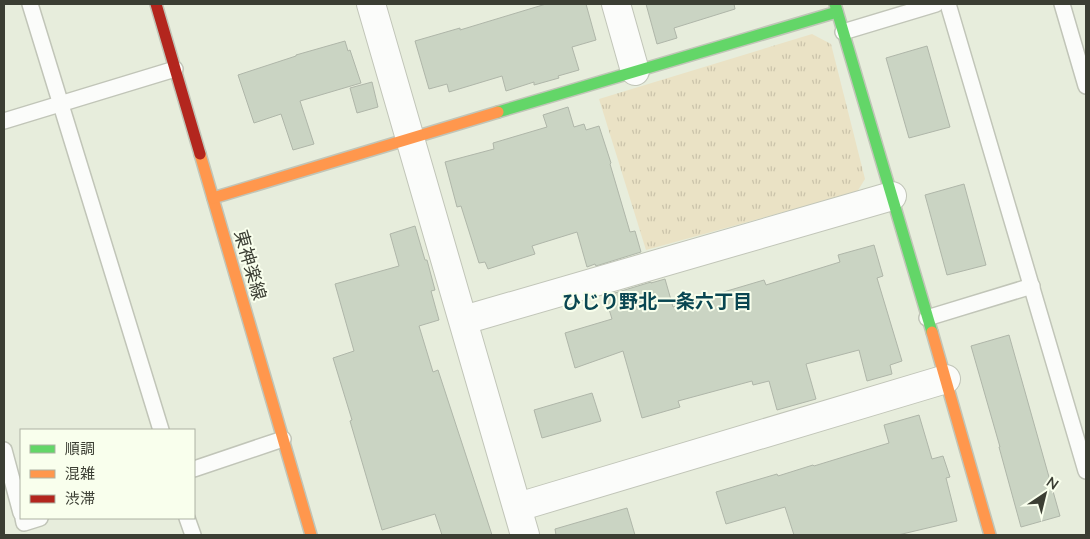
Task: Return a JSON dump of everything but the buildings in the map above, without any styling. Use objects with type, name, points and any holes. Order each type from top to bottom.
[{"type":"street","name":"東神楽線","points":[[156,4],[311,535]]},
{"type":"street","points":[[371,4],[525,535]]},
{"type":"street","points":[[616,4],[635,71]]},
{"type":"street","points":[[213,198],[635,71],[836,8],[946,379],[990,535]]},
{"type":"street","points":[[464,320],[892,196]]},
{"type":"street","points":[[518,507],[946,379]]},
{"type":"lane","points":[[30,4],[161,429]]},
{"type":"lane","points":[[843,32],[936,4]]},
{"type":"lane","points":[[948,4],[1086,471]]},
{"type":"lane","points":[[1062,4],[1086,86]]},
{"type":"lane","points":[[4,121],[175,69]]},
{"type":"lane","points":[[928,318],[1032,286]]},
{"type":"lane","points":[[195,469],[283,439]]},
{"type":"lane","points":[[4,450],[20,508]]},
{"type":"lane","points":[[187,519],[193,535]]},
{"type":"green space","points":[[812,34],[831,44],[865,179],[857,192],[646,250],[599,99]]},
{"type":"traffic: fast","points":[[835,4],[932,332]]},
{"type":"traffic: fast","points":[[498,112],[837,12]]},
{"type":"traffic: slow","points":[[213,198],[498,112]]},
{"type":"traffic: slow","points":[[200,154],[311,535]]},
{"type":"traffic: slow","points":[[932,332],[990,535]]},
{"type":"traffic: jam","points":[[156,4],[200,154]]},
{"type":"district","name":"ひじり野北一条六丁目","points":[[657,301]]}]
